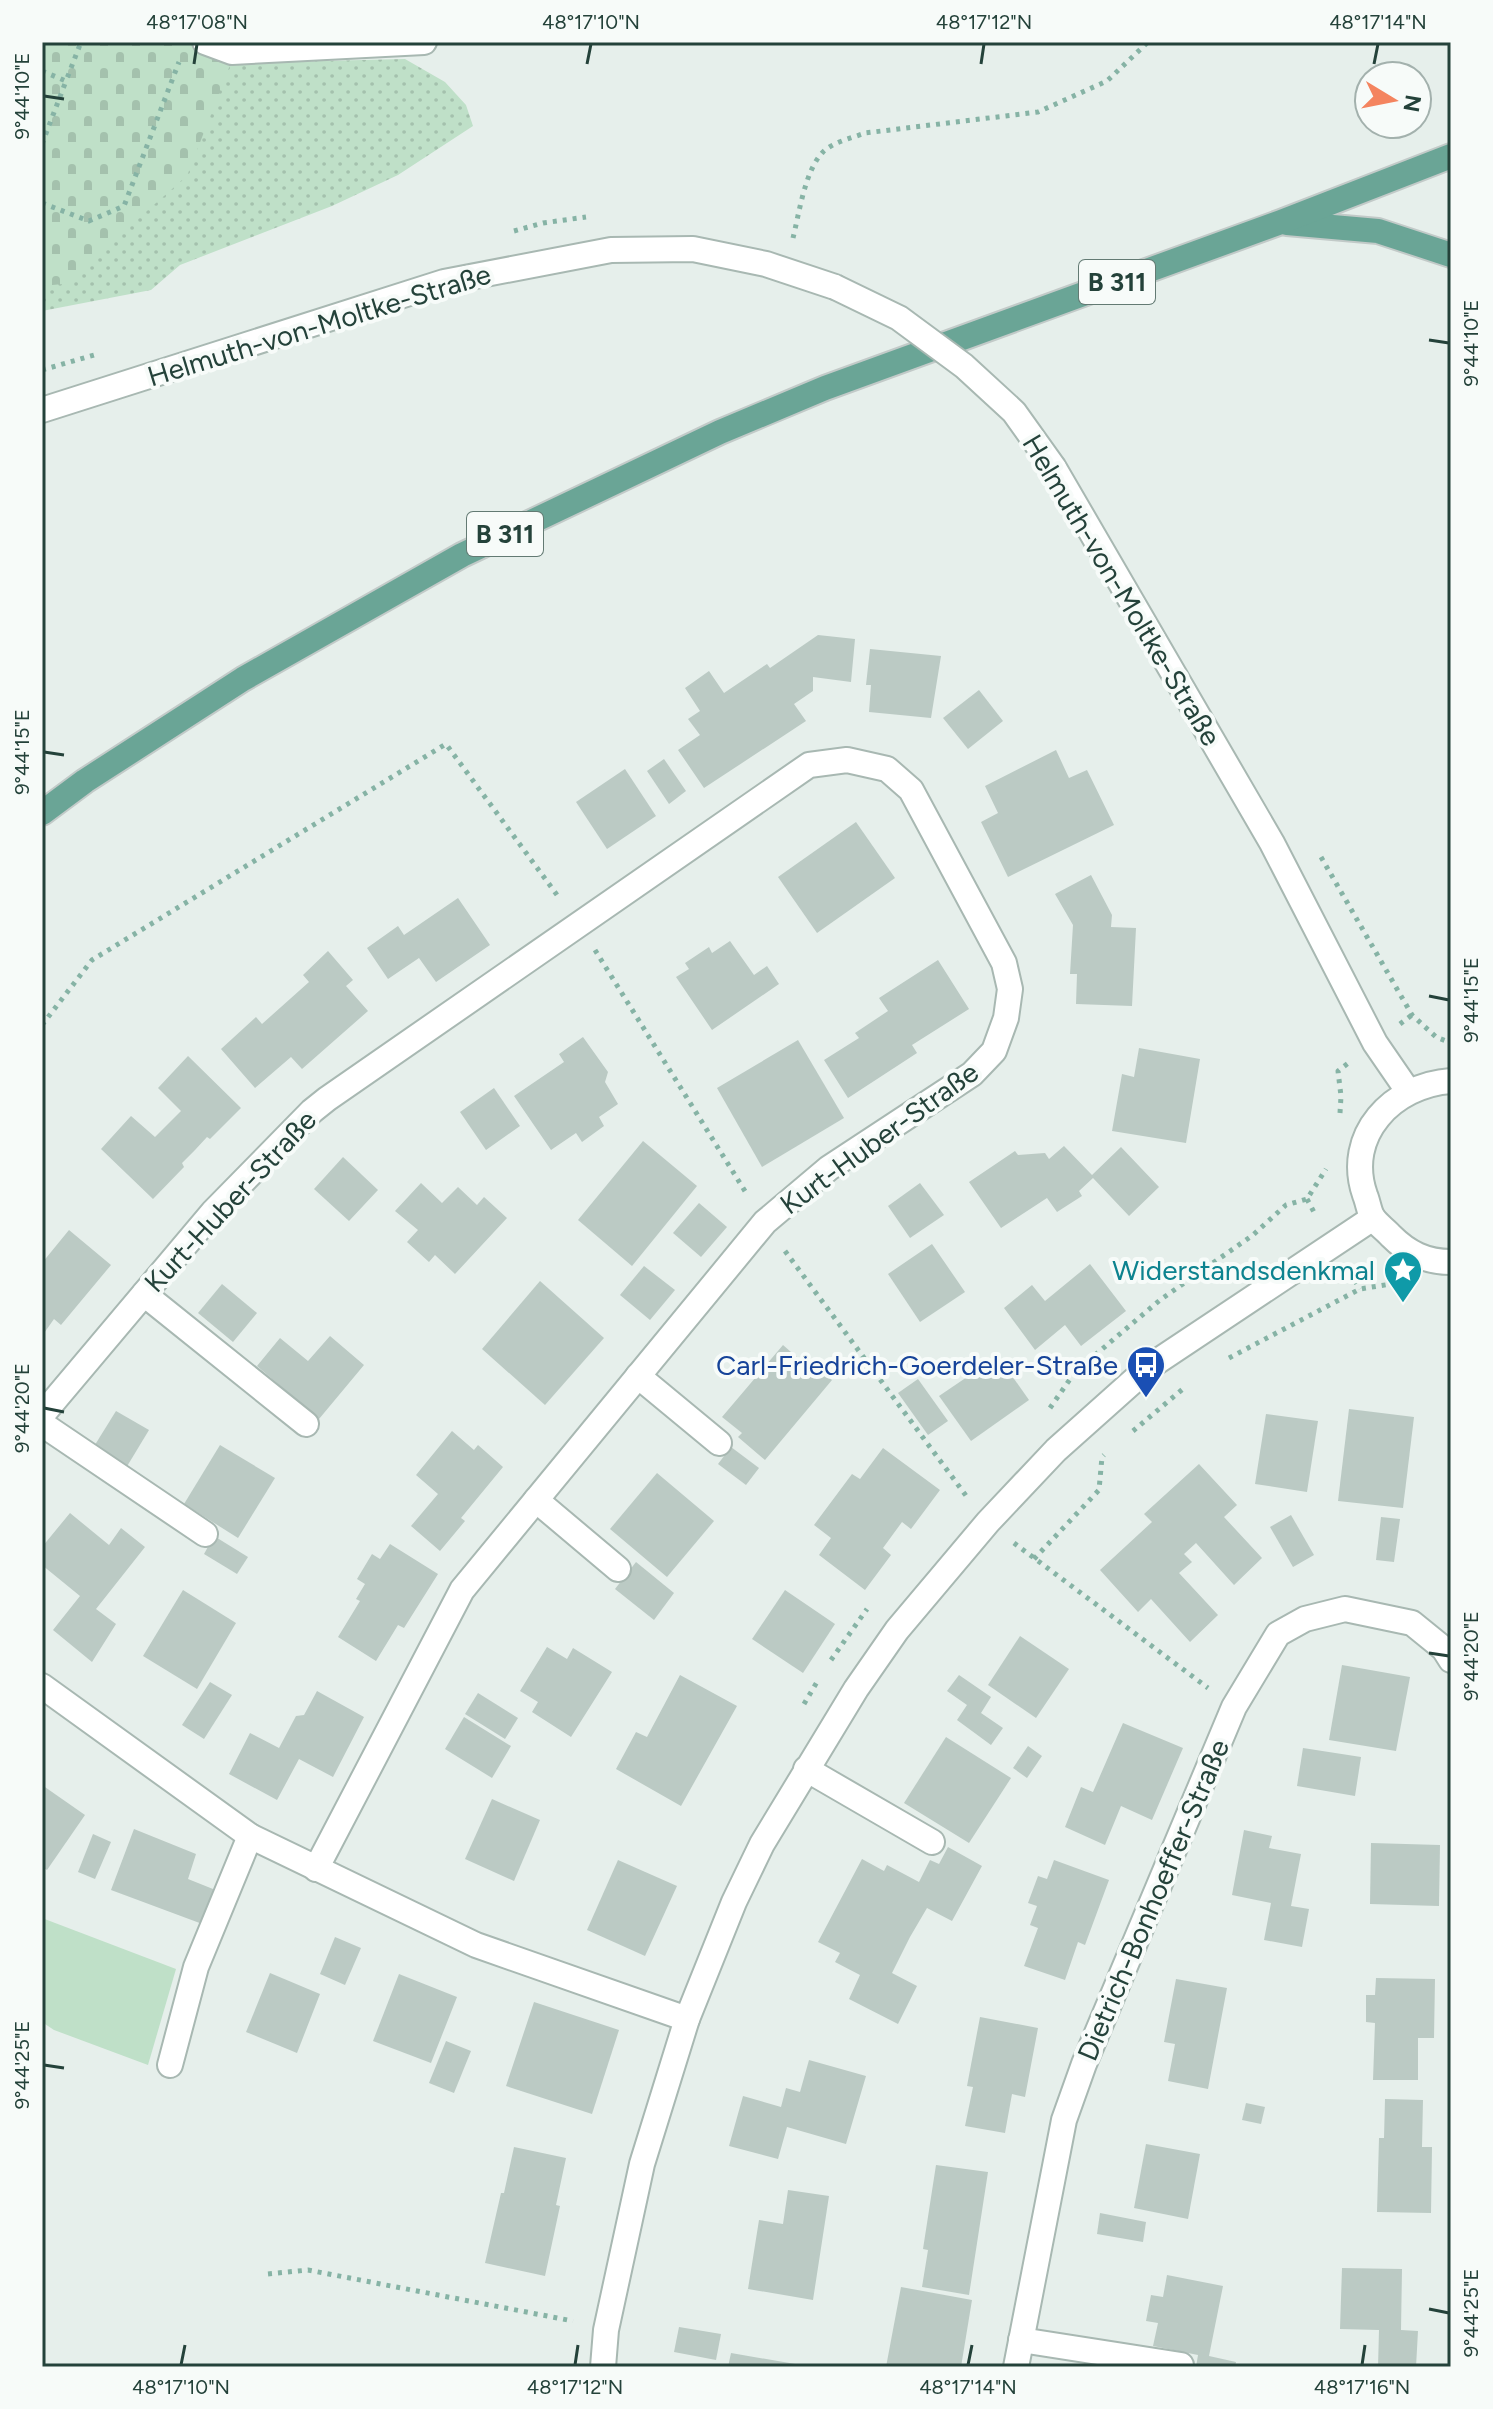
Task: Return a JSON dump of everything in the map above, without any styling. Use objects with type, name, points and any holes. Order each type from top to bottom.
[{"type":"main road","name":"B 311","points":[[42,813],[85,781],[243,679],[462,555],[720,432],[825,388],[1281,222],[1451,156]]},
{"type":"main road","points":[[1281,222],[1378,231],[1451,255]]},
{"type":"street","points":[[205,42],[232,52],[424,42]]},
{"type":"street","name":"Helmuth-von-Moltke-Straße","points":[[42,410],[444,282],[611,250],[693,249],[766,264],[835,287],[899,318],[964,366],[1014,412],[1054,468],[1272,843],[1375,1043],[1408,1091]]},
{"type":"street","name":"Kurt-Huber-Straße","points":[[42,1415],[213,1212],[312,1111],[809,765],[847,760],[887,769],[911,790],[1004,963],[1010,989],[1006,1018],[994,1051],[972,1074],[829,1168],[765,1222],[462,1590],[316,1869]]},
{"type":"street","points":[[1451,1081],[1432,1082],[1408,1091],[1382,1113],[1364,1145],[1361,1183],[1373,1218],[1406,1250],[1423,1258],[1451,1262]]},
{"type":"street","points":[[603,2367],[606,2330],[642,2164],[687,2019],[734,1902],[762,1844],[856,1689],[897,1630],[988,1522],[1056,1450],[1149,1367],[1373,1218]]},
{"type":"street","points":[[144,1294],[306,1424]]},
{"type":"street","points":[[638,1376],[719,1443]]},
{"type":"street","points":[[42,1424],[205,1534]]},
{"type":"street","points":[[536,1500],[618,1569]]},
{"type":"street","name":"Dietrich-Bonhoeffer-Straße","points":[[1016,2367],[1064,2120],[1117,1980],[1234,1707],[1278,1634],[1305,1619],[1345,1609],[1412,1623],[1444,1649],[1451,1660]]},
{"type":"street","points":[[42,1686],[250,1836],[476,1945],[687,2019]]},
{"type":"street","points":[[806,1769],[932,1842]]},
{"type":"street","points":[[170,2065],[196,1967],[250,1836]]},
{"type":"street","points":[[1021,2340],[1181,2365]]},
{"type":"path","points":[[42,144],[81,42]]},
{"type":"path","points":[[793,238],[807,183],[823,152],[842,141],[865,133],[1038,112],[1107,81],[1148,42]]},
{"type":"path","points":[[42,203],[89,221],[124,206],[181,57]]},
{"type":"path","points":[[42,71],[66,81]]},
{"type":"path","points":[[42,1025],[92,960],[446,744],[578,924],[765,1222],[964,1494],[988,1522],[1034,1559],[1234,1707]]},
{"type":"path","points":[[1216,1365],[1360,1289],[1394,1282],[1408,1285]]},
{"type":"path","points":[[1124,1438],[1192,1381]]},
{"type":"path","points":[[1034,1559],[1099,1490],[1102,1457],[1113,1448]]},
{"type":"path","points":[[268,2274],[308,2270],[574,2321],[606,2330]]},
{"type":"green space","points":[[42,42],[239,42],[187,176],[63,284],[42,286]]},
{"type":"green space","points":[[199,50],[237,63],[405,59],[445,82],[466,105],[473,126],[398,175],[332,206],[180,265],[151,290],[42,311],[42,218]]},
{"type":"green space","points":[[42,1918],[176,1969],[148,2065],[54,2030],[42,2022]]},
{"type":"building","points":[[818,635],[855,639],[851,682],[813,677],[813,691],[794,704],[806,721],[704,788],[678,750],[700,735],[688,719],[700,711],[685,688],[709,671],[724,693],[767,664],[770,668]]},
{"type":"building","points":[[870,649],[941,656],[931,718],[869,712],[871,685],[866,685]]},
{"type":"building","points":[[979,690],[1003,721],[968,749],[943,718]]},
{"type":"building","points":[[1056,750],[1069,778],[1087,770],[1114,825],[1008,877],[981,822],[998,813],[985,786]]},
{"type":"building","points":[[664,759],[686,791],[669,804],[647,771]]},
{"type":"building","points":[[625,769],[656,816],[607,849],[576,802]]},
{"type":"building","points":[[856,822],[895,878],[817,933],[778,877]]},
{"type":"building","points":[[1091,875],[1112,915],[1111,927],[1136,928],[1132,1006],[1076,1004],[1077,974],[1070,974],[1073,925],[1055,894]]},
{"type":"building","points":[[458,898],[490,945],[436,982],[419,958],[388,979],[367,948],[398,926],[404,935]]},
{"type":"building","points":[[730,941],[754,975],[767,966],[779,984],[712,1030],[676,977],[689,969],[685,963],[709,947],[712,953]]},
{"type":"building","points":[[328,951],[353,980],[346,986],[368,1011],[302,1069],[291,1057],[255,1088],[221,1049],[256,1017],[262,1024],[309,982],[303,975]]},
{"type":"building","points":[[938,960],[969,1009],[912,1045],[917,1053],[848,1098],[824,1060],[859,1038],[855,1033],[888,1011],[879,998]]},
{"type":"building","points":[[583,1037],[608,1072],[605,1082],[618,1104],[599,1117],[604,1126],[582,1142],[576,1133],[551,1150],[514,1096],[564,1062],[559,1054]]},
{"type":"building","points":[[798,1040],[844,1118],[762,1167],[717,1088]]},
{"type":"building","points":[[1139,1048],[1200,1059],[1186,1143],[1112,1131],[1122,1074],[1134,1077]]},
{"type":"building","points":[[188,1056],[241,1108],[210,1139],[207,1137],[153,1199],[101,1149],[131,1116],[155,1137],[181,1111],[158,1088]]},
{"type":"building","points":[[494,1088],[520,1126],[486,1150],[460,1112]]},
{"type":"building","points":[[643,1141],[697,1186],[632,1266],[578,1220]]},
{"type":"building","points":[[1064,1146],[1092,1175],[1121,1147],[1159,1187],[1129,1216],[1093,1178],[1079,1191],[1082,1196],[1057,1212],[1047,1198],[1001,1228],[969,1182],[1015,1151],[1018,1155],[1045,1153],[1049,1159]]},
{"type":"building","points":[[343,1157],[378,1190],[349,1221],[314,1189]]},
{"type":"building","points":[[421,1183],[442,1203],[458,1187],[477,1205],[484,1197],[507,1218],[455,1274],[435,1255],[429,1262],[407,1242],[418,1230],[395,1211]]},
{"type":"building","points":[[920,1183],[944,1215],[910,1238],[888,1206]]},
{"type":"building","points":[[699,1203],[727,1227],[701,1257],[673,1233]]},
{"type":"building","points":[[69,1230],[111,1265],[61,1325],[54,1319],[42,1336],[42,1263]]},
{"type":"building","points":[[932,1244],[965,1292],[920,1322],[888,1274]]},
{"type":"building","points":[[1090,1264],[1126,1311],[1081,1346],[1065,1325],[1035,1350],[1004,1308],[1032,1285],[1045,1301]]},
{"type":"building","points":[[644,1266],[675,1290],[650,1320],[620,1295]]},
{"type":"building","points":[[540,1281],[604,1338],[545,1405],[482,1349]]},
{"type":"building","points":[[222,1284],[257,1313],[233,1342],[198,1313]]},
{"type":"building","points":[[330,1336],[364,1365],[319,1419],[257,1366],[280,1338],[308,1361]]},
{"type":"building","points":[[783,1345],[799,1359],[802,1355],[832,1380],[765,1460],[738,1437],[742,1433],[722,1417]]},
{"type":"building","points":[[998,1356],[1029,1400],[971,1441],[939,1396]]},
{"type":"building","points":[[918,1379],[948,1421],[928,1435],[898,1393]]},
{"type":"building","points":[[1349,1409],[1414,1417],[1403,1508],[1338,1501]]},
{"type":"building","points":[[116,1411],[149,1430],[126,1468],[93,1448]]},
{"type":"building","points":[[1266,1414],[1318,1421],[1307,1492],[1255,1484]]},
{"type":"building","points":[[452,1431],[474,1450],[478,1445],[503,1467],[461,1518],[465,1521],[440,1551],[411,1526],[438,1494],[416,1475]]},
{"type":"building","points":[[220,1445],[275,1478],[238,1538],[184,1504]]},
{"type":"building","points":[[731,1447],[759,1468],[746,1485],[718,1464]]},
{"type":"building","points":[[883,1448],[940,1490],[911,1529],[902,1522],[883,1548],[891,1555],[865,1590],[819,1555],[831,1538],[814,1525],[852,1474],[860,1479]]},
{"type":"building","points":[[1199,1464],[1237,1505],[1224,1517],[1262,1558],[1234,1585],[1196,1543],[1184,1554],[1192,1562],[1179,1573],[1218,1615],[1190,1642],[1151,1599],[1138,1612],[1100,1570],[1152,1522],[1144,1514]]},
{"type":"building","points":[[657,1473],[714,1521],[667,1577],[610,1529]]},
{"type":"building","points":[[70,1513],[109,1545],[121,1528],[145,1547],[96,1609],[116,1624],[92,1662],[53,1630],[80,1596],[42,1565],[42,1547]]},
{"type":"building","points":[[1291,1515],[1314,1555],[1293,1567],[1270,1527]]},
{"type":"building","points":[[1381,1517],[1400,1519],[1394,1562],[1376,1560]]},
{"type":"building","points":[[214,1536],[248,1557],[237,1574],[204,1554]]},
{"type":"building","points":[[390,1544],[438,1574],[404,1628],[398,1625],[376,1661],[338,1637],[360,1601],[356,1599],[365,1584],[357,1579],[372,1554],[380,1559]]},
{"type":"building","points":[[636,1562],[674,1593],[654,1620],[615,1589]]},
{"type":"building","points":[[183,1590],[236,1623],[197,1689],[143,1656]]},
{"type":"building","points":[[785,1590],[835,1624],[803,1673],[752,1639]]},
{"type":"building","points":[[1020,1636],[1069,1669],[1036,1718],[988,1685]]},
{"type":"building","points":[[547,1647],[567,1659],[573,1648],[612,1672],[571,1737],[532,1712],[538,1702],[520,1691]]},
{"type":"building","points":[[1342,1665],[1410,1677],[1396,1751],[1329,1740]]},
{"type":"building","points":[[680,1675],[737,1706],[681,1806],[616,1769],[636,1732],[647,1737]]},
{"type":"building","points":[[959,1675],[991,1697],[981,1713],[1003,1728],[991,1745],[957,1720],[967,1705],[947,1691]]},
{"type":"building","points":[[210,1682],[232,1695],[204,1739],[182,1725]]},
{"type":"building","points":[[317,1691],[364,1717],[333,1777],[299,1759],[277,1800],[229,1774],[250,1733],[279,1748],[296,1716],[304,1715]]},
{"type":"building","points":[[478,1693],[518,1718],[505,1739],[465,1714]]},
{"type":"building","points":[[464,1717],[511,1746],[492,1778],[445,1749]]},
{"type":"building","points":[[1123,1723],[1183,1748],[1152,1820],[1121,1806],[1105,1845],[1065,1827],[1081,1787],[1093,1792]]},
{"type":"building","points":[[946,1737],[1011,1778],[969,1843],[904,1803]]},
{"type":"building","points":[[1028,1746],[1042,1756],[1027,1778],[1013,1768]]},
{"type":"building","points":[[1303,1748],[1361,1757],[1355,1796],[1297,1786]]},
{"type":"building","points":[[42,1785],[85,1815],[47,1870],[42,1867]]},
{"type":"building","points":[[492,1799],[540,1820],[514,1881],[465,1859]]},
{"type":"building","points":[[134,1829],[196,1854],[188,1879],[218,1891],[205,1925],[111,1890]]},
{"type":"building","points":[[1244,1830],[1272,1836],[1269,1848],[1301,1854],[1291,1906],[1309,1909],[1302,1947],[1264,1940],[1271,1903],[1232,1895]]},
{"type":"building","points":[[93,1834],[111,1842],[95,1879],[78,1872]]},
{"type":"building","points":[[1371,1843],[1440,1845],[1439,1906],[1370,1904]]},
{"type":"building","points":[[948,1847],[982,1866],[952,1921],[927,1908],[910,1937],[892,1973],[917,1986],[898,2024],[849,1999],[860,1975],[835,1962],[840,1953],[818,1942],[862,1859],[884,1871],[887,1865],[919,1882],[930,1860],[939,1864]]},
{"type":"building","points":[[618,1860],[677,1886],[645,1956],[587,1930]]},
{"type":"building","points":[[1054,1860],[1109,1880],[1085,1945],[1078,1942],[1065,1980],[1024,1966],[1038,1928],[1030,1925],[1037,1906],[1028,1903],[1038,1876],[1047,1879]]},
{"type":"building","points":[[335,1937],[361,1948],[345,1985],[320,1974]]},
{"type":"building","points":[[270,1973],[320,1994],[297,2053],[246,2032]]},
{"type":"building","points":[[399,1974],[457,1997],[431,2063],[373,2041]]},
{"type":"building","points":[[1376,1978],[1435,1979],[1434,2038],[1418,2038],[1418,2080],[1373,2080],[1375,2023],[1366,2022],[1366,1995],[1375,1995]]},
{"type":"building","points":[[1176,1979],[1227,1988],[1208,2089],[1168,2081],[1175,2044],[1164,2042]]},
{"type":"building","points":[[534,2002],[619,2030],[592,2114],[506,2086]]},
{"type":"building","points":[[980,2017],[1038,2028],[1025,2097],[1012,2094],[1005,2133],[965,2126],[973,2087],[967,2086]]},
{"type":"building","points":[[446,2041],[471,2051],[454,2093],[429,2083]]},
{"type":"building","points":[[809,2060],[866,2076],[846,2144],[787,2127],[778,2159],[729,2146],[743,2096],[781,2107],[786,2088],[800,2092]]},
{"type":"building","points":[[1385,2099],[1423,2100],[1422,2147],[1432,2147],[1431,2213],[1377,2212],[1379,2138],[1384,2138]]},
{"type":"building","points":[[1246,2103],[1265,2107],[1261,2124],[1242,2120]]},
{"type":"building","points":[[1146,2144],[1200,2154],[1188,2219],[1134,2208]]},
{"type":"building","points":[[514,2147],[566,2158],[556,2205],[560,2206],[545,2276],[485,2263]]},
{"type":"building","points":[[936,2165],[988,2172],[969,2295],[922,2287],[928,2250],[923,2249]]},
{"type":"building","points":[[788,2190],[829,2196],[813,2300],[748,2289],[759,2220],[783,2224]]},
{"type":"building","points":[[1100,2213],[1146,2222],[1143,2242],[1097,2234]]},
{"type":"building","points":[[1342,2268],[1402,2269],[1401,2330],[1418,2331],[1416,2367],[1378,2367],[1379,2330],[1340,2329]]},
{"type":"building","points":[[1167,2275],[1223,2286],[1209,2356],[1236,2362],[1235,2367],[1196,2367],[1198,2355],[1153,2346],[1158,2323],[1146,2321],[1151,2295],[1163,2297]]},
{"type":"building","points":[[901,2287],[972,2300],[961,2367],[886,2367]]},
{"type":"building","points":[[679,2327],[721,2334],[716,2360],[674,2352]]},
{"type":"building","points":[[731,2353],[801,2365],[801,2367],[728,2367]]},
{"type":"place","name":"Widerstandsdenkmal","points":[[1403,1304]]},
{"type":"place","name":"Carl-Friedrich-Goerdeler-Straße","points":[[1146,1399]]}]
